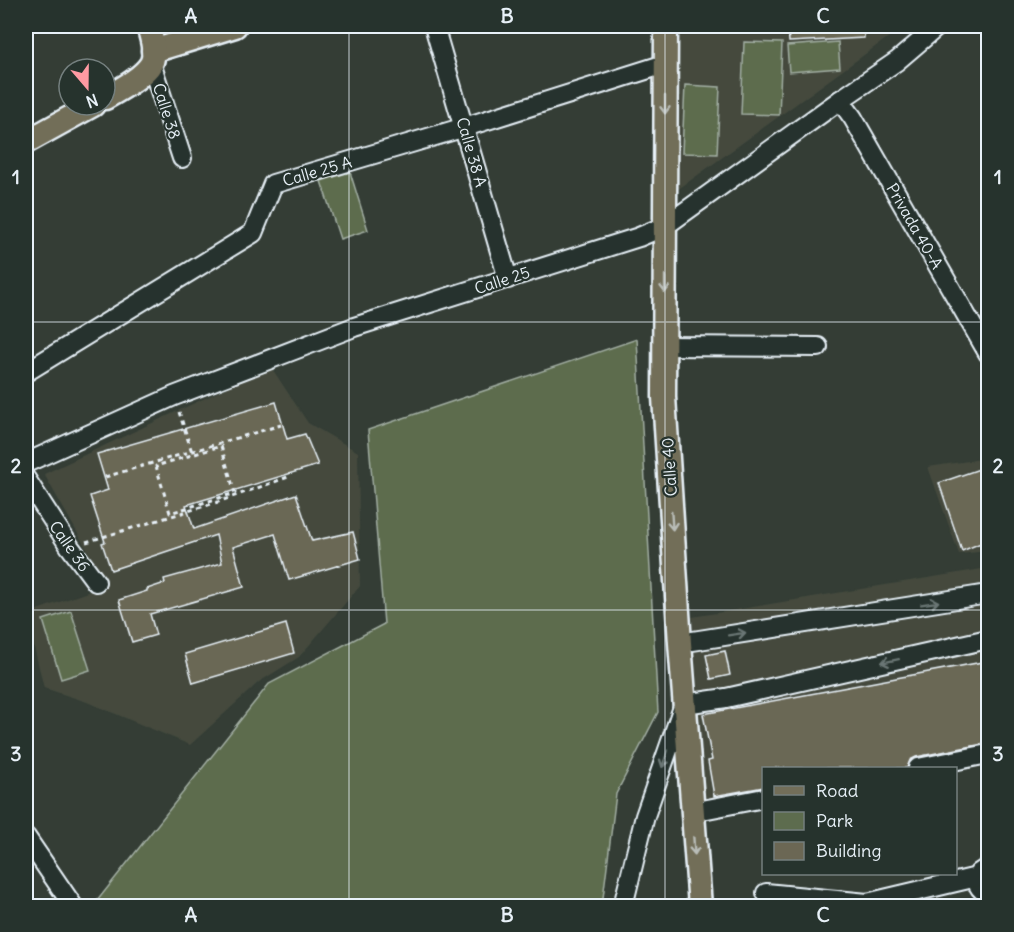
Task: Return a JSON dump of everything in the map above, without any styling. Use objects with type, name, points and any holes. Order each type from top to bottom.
[{"type":"main road","name":"Calle 38","points":[[148,26],[152,57]]},
{"type":"main road","points":[[117,91],[127,86],[152,57],[235,26]]},
{"type":"main road","name":"Calle 40","points":[[666,26],[664,397],[700,906]]},
{"type":"main road","points":[[26,142],[71,117]]},
{"type":"street","name":"Calle 38 A","points":[[434,26],[508,279]]},
{"type":"street","name":"Calle 25","points":[[26,463],[174,396],[354,327],[639,237],[665,226],[897,61],[938,26]]},
{"type":"street","name":"Calle 38","points":[[152,57],[182,158]]},
{"type":"street","name":"Calle 25 A","points":[[26,372],[253,233],[273,184],[665,64]]},
{"type":"street","name":"Privada 40-A","points":[[840,100],[853,118],[988,353]]},
{"type":"street","points":[[664,346],[818,346]]},
{"type":"street","name":"Calle 36","points":[[26,479],[70,547],[96,582]]},
{"type":"street","points":[[680,643],[988,594]]},
{"type":"street","points":[[623,906],[645,816],[684,704],[726,698],[988,639]]},
{"type":"street","points":[[923,767],[988,754]]},
{"type":"street","points":[[692,812],[762,798]]},
{"type":"street","points":[[26,837],[74,906]]},
{"type":"street","points":[[766,893],[867,903],[983,872],[979,888],[988,895]]},
{"type":"path","points":[[174,396],[193,453]]},
{"type":"path","points":[[105,477],[193,453],[221,446],[235,493],[170,513],[156,466],[193,453],[281,425]]},
{"type":"path","points":[[70,547],[218,502],[288,477]]},
{"type":"shaded area","points":[[672,26],[904,26],[673,193]]},
{"type":"shaded area","points":[[271,367],[308,423],[358,452],[360,586],[299,657],[259,682],[190,745],[87,702],[44,688],[26,614],[107,585],[44,474]]},
{"type":"shaded area","points":[[988,458],[988,551],[959,554],[928,467]]},
{"type":"shaded area","points":[[988,568],[988,760],[951,767],[762,767],[762,805],[703,817],[692,617]]},
{"type":"green space","points":[[744,42],[782,43],[779,115],[741,114]]},
{"type":"green space","points":[[838,42],[840,68],[789,72],[787,46]]},
{"type":"green space","points":[[685,85],[720,87],[717,154],[682,153]]},
{"type":"green space","points":[[350,172],[368,230],[340,239],[321,181]]},
{"type":"green space","points":[[637,339],[658,712],[616,794],[602,906],[93,906],[269,684],[384,624],[368,430]]},
{"type":"green space","points":[[71,611],[90,670],[61,679],[43,620]]},
{"type":"building","points":[[788,26],[864,26],[864,38],[789,42]]},
{"type":"building","points":[[276,402],[287,439],[305,434],[318,465],[186,505],[194,529],[296,494],[312,541],[353,532],[360,559],[289,580],[275,534],[233,547],[244,587],[150,614],[156,635],[132,642],[119,600],[165,583],[164,579],[222,563],[216,535],[111,570],[102,543],[105,542],[90,496],[108,490],[97,454]]},
{"type":"building","points":[[988,466],[988,540],[962,551],[939,483]]},
{"type":"building","points":[[286,624],[294,653],[193,683],[185,654]]},
{"type":"building","points":[[725,651],[730,675],[711,679],[706,655]]},
{"type":"building","points":[[988,661],[988,743],[916,757],[910,760],[907,767],[762,767],[762,787],[714,796],[708,761],[712,760],[703,714]]}]
